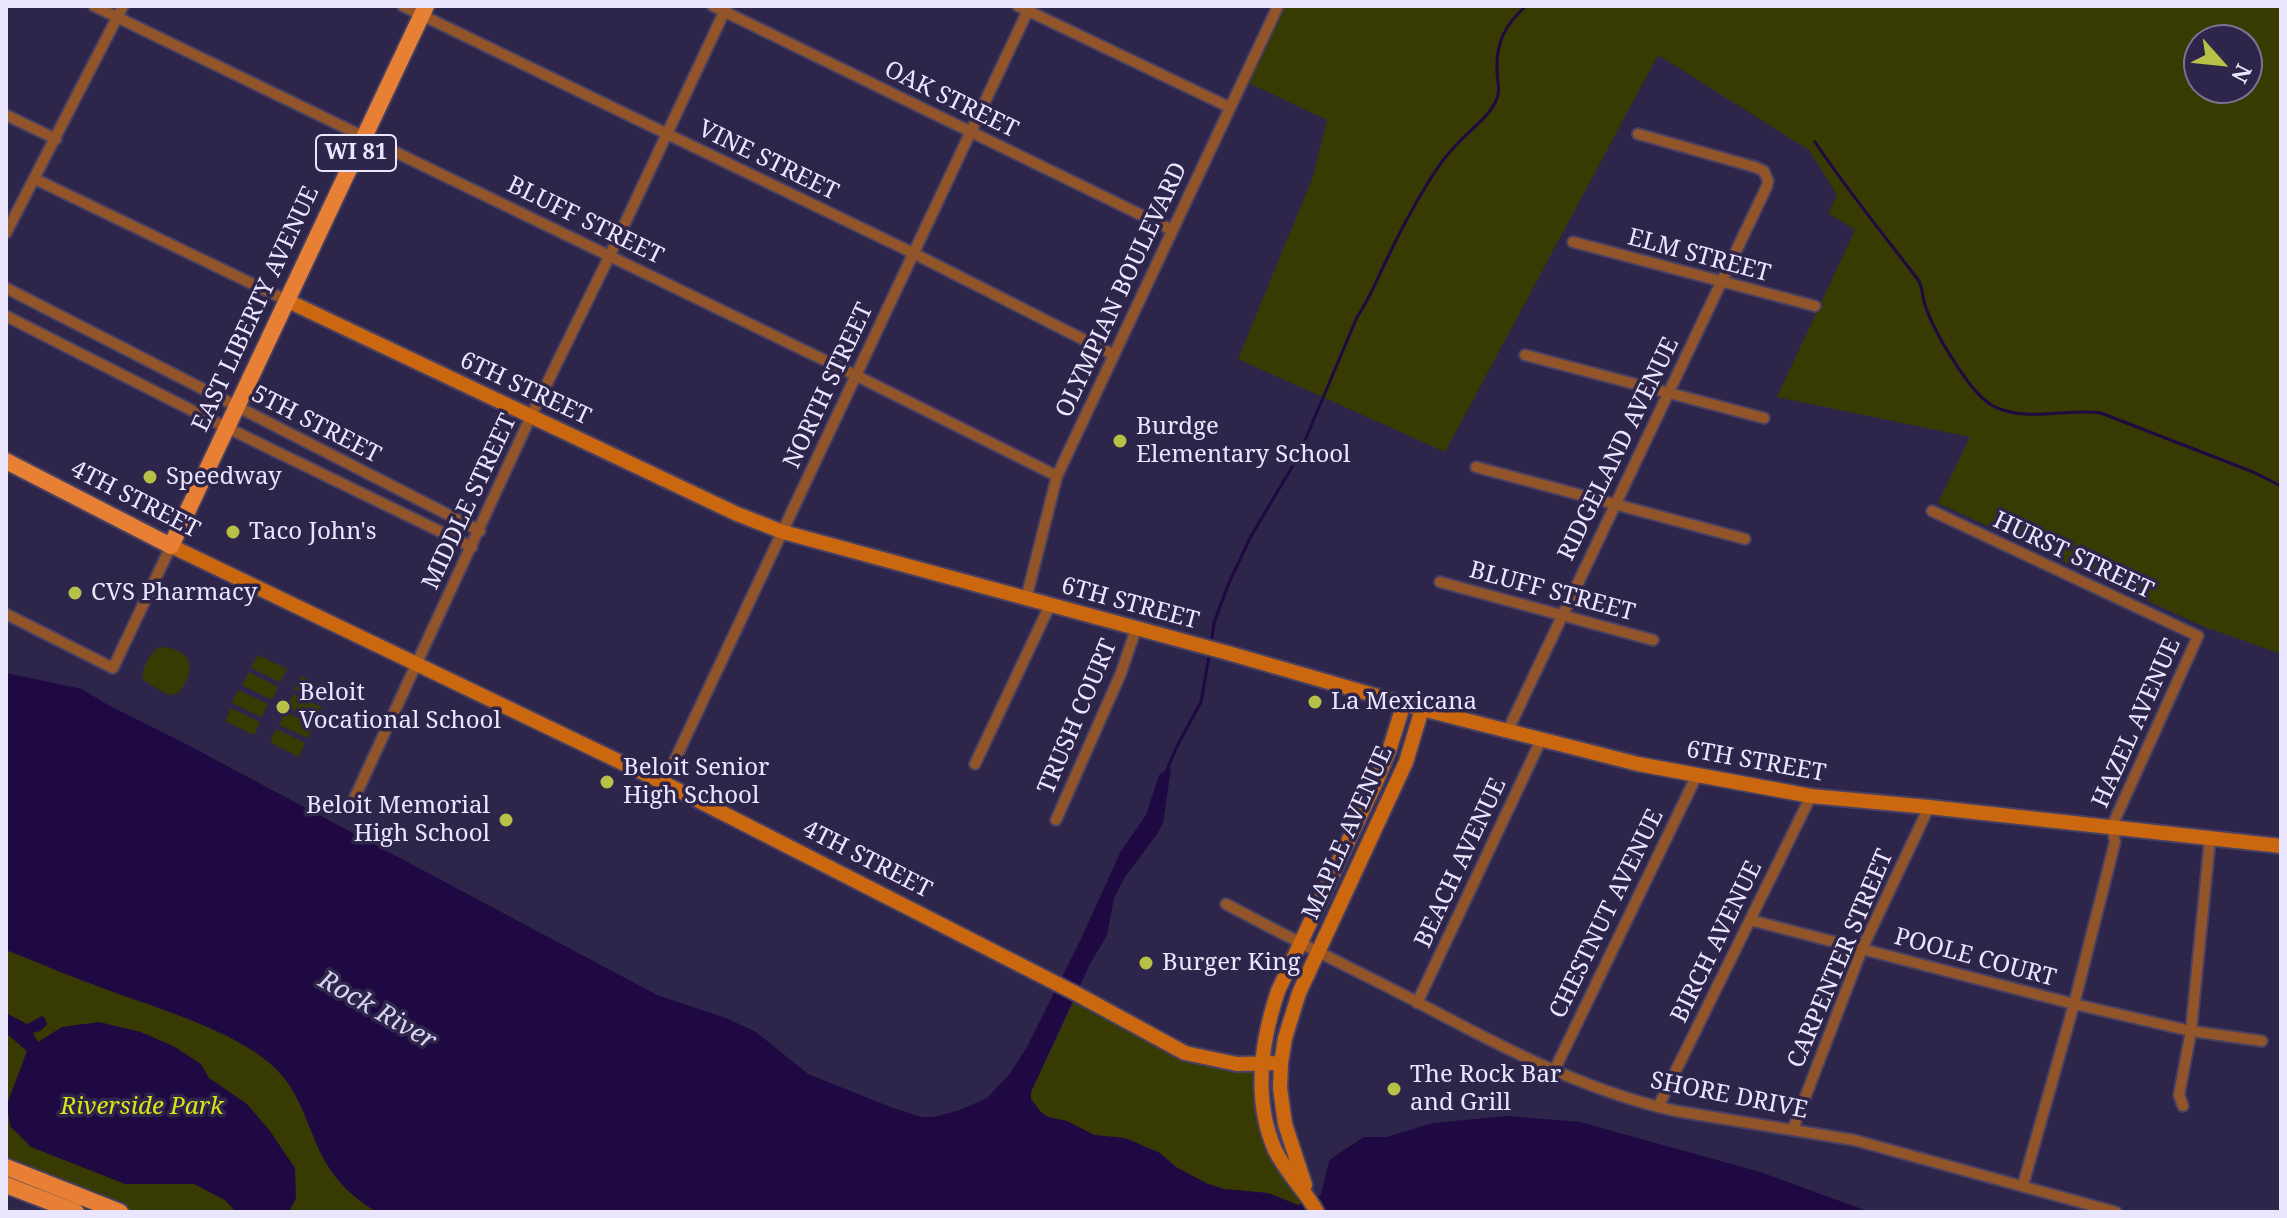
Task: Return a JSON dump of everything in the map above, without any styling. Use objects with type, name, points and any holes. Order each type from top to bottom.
[{"type":"main road","name":"EAST LIBERTY AVENUE","points":[[171,546],[424,10]]},
{"type":"main road","name":"4TH STREET","points":[[6,461],[171,546]]},
{"type":"main road","points":[[6,1167],[120,1212]]},
{"type":"main road","points":[[6,1185],[76,1212]]},
{"type":"street","name":"BLUFF STREET","points":[[94,6],[610,255],[1057,476]]},
{"type":"street","points":[[6,233],[123,6]]},
{"type":"street","name":"VINE STREET","points":[[403,6],[424,10],[666,135],[913,253],[1114,355]]},
{"type":"street","name":"OAK STREET","points":[[713,6],[725,9],[1172,230]]},
{"type":"street","name":"OLYMPIAN BOULEVARD","points":[[1026,599],[1057,476],[1278,6]]},
{"type":"street","points":[[1025,8],[1229,107]]},
{"type":"street","name":"NORTH STREET","points":[[664,783],[970,132],[1025,8]]},
{"type":"street","name":"MIDDLE STREET","points":[[354,799],[531,416],[725,9]]},
{"type":"street","points":[[6,115],[56,139]]},
{"type":"street","name":"RIDGELAND AVENUE","points":[[1508,730],[1767,186],[1764,171],[1755,167],[1638,134]]},
{"type":"street","name":"6TH STREET","points":[[35,179],[737,514],[783,532],[1422,709],[1638,764],[1811,796],[2281,846]]},
{"type":"street","name":"ELM STREET","points":[[1573,242],[1815,306]]},
{"type":"street","name":"5TH STREET","points":[[6,288],[480,531]]},
{"type":"street","name":"5TH STREET","points":[[6,316],[472,547]]},
{"type":"street","points":[[1525,355],[1764,418]]},
{"type":"street","points":[[1476,467],[1745,539]]},
{"type":"street","name":"HURST STREET","points":[[1932,511],[2198,636]]},
{"type":"street","points":[[6,614],[113,668],[171,546]]},
{"type":"street","name":"4TH STREET","points":[[171,546],[664,783],[1077,994],[1185,1053],[1237,1064],[1281,1063]]},
{"type":"street","name":"BLUFF STREET","points":[[1440,582],[1653,640]]},
{"type":"street","points":[[975,764],[1050,605]]},
{"type":"street","name":"TRUSH COURT","points":[[1056,820],[1121,673],[1136,629]]},
{"type":"street","name":"HAZEL AVENUE","points":[[2112,826],[2198,636]]},
{"type":"street","name":"MAPLE AVENUE","points":[[1309,1197],[1275,1150],[1261,1101],[1267,1024],[1278,991],[1389,751],[1404,703]]},
{"type":"street","name":"MAPLE AVENUE","points":[[1309,1197],[1285,1124],[1280,1088],[1281,1063],[1293,1010],[1396,786],[1422,709]]},
{"type":"street","name":"BEACH AVENUE","points":[[1417,1003],[1541,740]]},
{"type":"street","name":"CHESTNUT AVENUE","points":[[1554,1071],[1697,775]]},
{"type":"street","name":"BIRCH AVENUE","points":[[1658,1107],[1811,796]]},
{"type":"street","name":"CARPENTER STREET","points":[[1793,1129],[1862,949],[1929,807]]},
{"type":"street","points":[[2023,1185],[2115,842],[2112,826]]},
{"type":"street","points":[[2183,1106],[2179,1095],[2191,1031],[2210,839]]},
{"type":"street","name":"SHORE DRIVE","points":[[1226,904],[1485,1039],[1554,1071],[1658,1107],[1854,1140],[2116,1212]]},
{"type":"street","name":"POOLE COURT","points":[[1750,920],[2074,1004],[2191,1031],[2262,1041]]},
{"type":"street","points":[[1309,1197],[1317,1212]]},
{"type":"green space","points":[[1285,6],[2281,6],[2281,654],[2200,625],[1938,503],[1970,437],[1777,397],[1855,230],[1828,213],[1837,195],[1809,150],[1658,55],[1445,452],[1238,359],[1313,177],[1327,120],[1249,83]]},
{"type":"green space","points":[[159,647],[179,652],[189,662],[188,677],[177,694],[168,695],[143,680],[147,662]]},
{"type":"green space","points":[[258,655],[287,669],[280,682],[251,668]]},
{"type":"green space","points":[[249,672],[278,687],[272,700],[242,685]]},
{"type":"green space","points":[[301,676],[330,690],[323,703],[294,689]]},
{"type":"green space","points":[[238,690],[268,704],[261,717],[232,703]]},
{"type":"green space","points":[[293,694],[322,707],[316,720],[287,707]]},
{"type":"green space","points":[[231,708],[260,722],[254,735],[225,721]]},
{"type":"green space","points":[[285,712],[314,725],[308,738],[279,725]]},
{"type":"green space","points":[[276,729],[305,743],[299,757],[270,742]]},
{"type":"green space","name":"Riverside Park","points":[[6,950],[203,1025],[251,1049],[270,1063],[292,1089],[332,1173],[349,1192],[376,1212],[136,1212],[6,1162]]},
{"type":"green space","points":[[1074,1001],[1174,1052],[1220,1069],[1252,1072],[1254,1108],[1266,1144],[1305,1203],[1298,1205],[1268,1193],[1224,1189],[1208,1184],[1176,1167],[1160,1153],[1125,1138],[1094,1135],[1041,1112],[1031,1099],[1031,1092]]},
{"type":"water","name":"Rock River","points":[[6,673],[82,689],[657,995],[726,1018],[756,1032],[808,1074],[921,1117],[960,1110],[987,1098],[1009,1075],[1027,1047],[1080,941],[1121,851],[1146,815],[1159,775],[1171,768],[1163,823],[1114,898],[1107,935],[1089,966],[1031,1092],[1031,1099],[1048,1117],[1067,1121],[1094,1135],[1125,1138],[1160,1153],[1176,1167],[1208,1184],[1224,1189],[1268,1193],[1298,1205],[1321,1195],[1329,1161],[1364,1137],[1386,1137],[1433,1123],[1508,1116],[1580,1122],[1760,1172],[1870,1212],[376,1212],[349,1192],[332,1173],[292,1089],[270,1063],[251,1049],[203,1025],[6,950]]},
{"type":"water","points":[[6,1013],[27,1024],[42,1016],[45,1018],[47,1025],[33,1033],[38,1042],[62,1027],[99,1022],[141,1032],[175,1047],[201,1064],[209,1078],[247,1104],[295,1168],[296,1198],[289,1212],[236,1212],[225,1200],[194,1184],[125,1184],[31,1147],[10,1126],[7,1104],[27,1051],[6,1033]]},
{"type":"waterway","points":[[1211,644],[1214,623],[1228,585],[1251,536],[1298,457],[1357,317],[1400,232],[1439,166],[1496,101],[1500,42],[1512,20],[1526,6]]},
{"type":"waterway","points":[[1815,142],[1919,281],[1929,316],[1943,344],[1972,386],[1990,404],[2022,414],[2101,413],[2253,472],[2281,486]]},
{"type":"waterway","points":[[1165,774],[1201,702],[1210,651]]},
{"type":"place","name":"Burdge Elementary School","points":[[1120,441]]},
{"type":"place","name":"Speedway","points":[[150,477]]},
{"type":"place","name":"Taco John's","points":[[233,532]]},
{"type":"place","name":"CVS Pharmacy","points":[[75,593]]},
{"type":"place","name":"La Mexicana","points":[[1315,702]]},
{"type":"place","name":"Beloit Vocational School","points":[[283,707]]},
{"type":"place","name":"Beloit Senior High School","points":[[607,782]]},
{"type":"place","name":"Beloit Memorial High School","points":[[506,820]]},
{"type":"place","name":"Burger King","points":[[1146,963]]},
{"type":"place","name":"The Rock Bar and Grill","points":[[1394,1089]]}]
